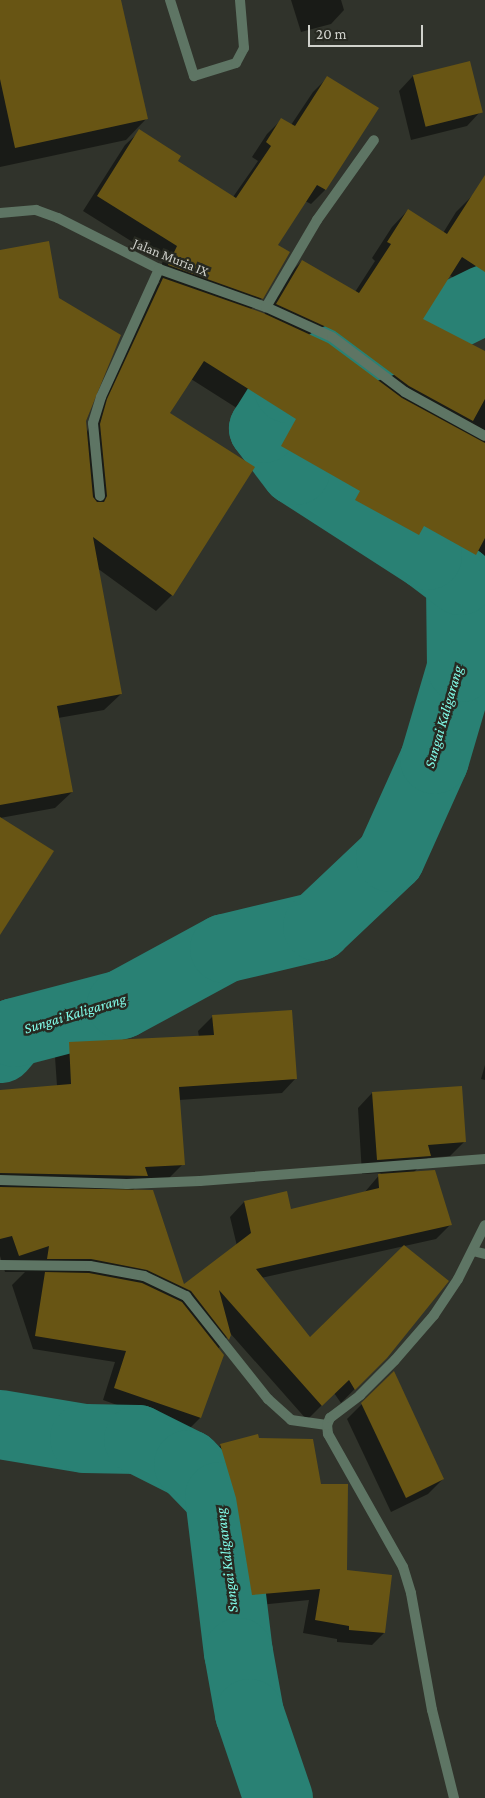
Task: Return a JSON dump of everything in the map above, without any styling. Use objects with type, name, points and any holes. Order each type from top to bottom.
[{"type":"street","points":[[170,0],[194,76],[236,63],[244,48],[240,0]]},
{"type":"street","points":[[266,307],[317,220],[374,140]]},
{"type":"street","name":"Jalan Muria IX","points":[[0,213],[36,210],[58,218],[159,269],[266,307],[332,337],[404,392],[485,436]]},
{"type":"street","points":[[100,496],[93,424],[101,397],[159,269]]},
{"type":"street","points":[[0,1180],[128,1184],[200,1181],[485,1159]]},
{"type":"street","points":[[454,1798],[432,1710],[411,1592],[403,1567],[328,1434],[327,1426],[330,1418],[360,1395],[395,1360],[434,1316],[473,1252],[485,1225]]},
{"type":"street","points":[[473,1252],[485,1254]]},
{"type":"street","points":[[0,1265],[90,1266],[152,1280],[186,1296],[268,1398],[291,1420],[327,1426]]},
{"type":"building","points":[[0,0],[121,0],[148,119],[15,148],[0,79]]},
{"type":"building","points":[[470,61],[483,112],[426,127],[413,75]]},
{"type":"building","points":[[327,76],[379,108],[326,190],[317,185],[278,245],[290,252],[263,299],[168,265],[177,246],[97,196],[139,129],[181,156],[178,161],[236,198],[271,146],[266,142],[281,118],[295,126]]},
{"type":"building","points":[[485,175],[485,272],[462,257],[423,319],[485,351],[485,399],[473,421],[409,386],[335,331],[276,304],[302,260],[359,293],[391,244],[387,242],[408,209],[447,234]]},
{"type":"building","points":[[49,241],[59,298],[121,335],[86,421],[93,497],[97,502],[104,502],[107,496],[100,424],[107,399],[163,278],[263,313],[328,343],[402,398],[485,443],[485,538],[476,555],[424,526],[419,535],[355,500],[360,491],[281,446],[296,419],[204,361],[170,413],[255,467],[173,596],[93,537],[122,694],[57,706],[73,792],[0,805],[0,250]]},
{"type":"building","points":[[0,817],[54,851],[0,935]]},
{"type":"building","points":[[292,1010],[297,1079],[179,1087],[185,1165],[145,1167],[148,1176],[0,1173],[0,1090],[71,1084],[69,1042],[214,1035],[212,1015]]},
{"type":"building","points":[[462,1086],[466,1142],[428,1145],[431,1156],[377,1160],[372,1092]]},
{"type":"building","points":[[435,1170],[452,1225],[256,1269],[310,1337],[404,1245],[449,1281],[387,1358],[355,1390],[349,1380],[322,1406],[219,1290],[231,1335],[229,1340],[191,1291],[147,1270],[91,1259],[47,1259],[49,1246],[19,1256],[12,1236],[0,1239],[0,1187],[153,1190],[184,1284],[251,1233],[244,1201],[287,1191],[291,1209],[379,1188],[378,1174]]},
{"type":"building","points":[[45,1272],[89,1273],[142,1283],[182,1302],[224,1355],[201,1418],[114,1388],[126,1351],[35,1336]]},
{"type":"building","points":[[394,1371],[444,1479],[406,1498],[361,1403]]},
{"type":"building","points":[[258,1434],[259,1438],[313,1439],[321,1484],[348,1484],[347,1570],[392,1575],[385,1633],[349,1630],[349,1626],[315,1620],[320,1589],[252,1595],[236,1498],[220,1444]]},
{"type":"waterway","name":"Sungai Kaligarang","points":[[0,1048],[14,1032],[121,1004],[224,948],[317,926],[390,857],[434,759],[461,667],[460,580],[427,555],[295,470],[263,428],[288,388],[334,359],[440,321],[485,299]]},
{"type":"waterway","name":"Sungai Kaligarang","points":[[0,1424],[84,1438],[138,1439],[188,1464],[219,1496],[238,1652],[249,1713],[278,1798]]}]
